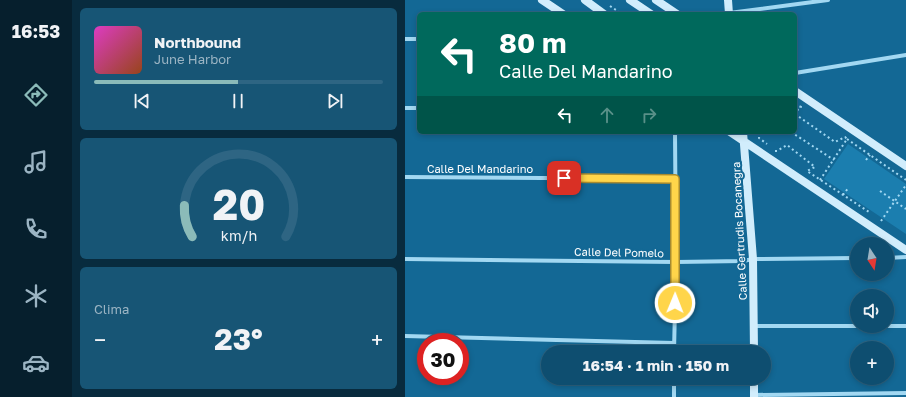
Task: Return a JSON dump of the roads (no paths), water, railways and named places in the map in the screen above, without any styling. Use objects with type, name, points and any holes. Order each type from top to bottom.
[{"type":"street","points":[[542,0],[560,12]]},
{"type":"street","points":[[585,0],[601,12]]},
{"type":"street","points":[[630,0],[648,12]]},
{"type":"street","points":[[656,0],[674,12]]},
{"type":"street","points":[[728,0],[729,12]]},
{"type":"street","points":[[737,12],[829,0]]},
{"type":"street","points":[[405,39],[417,39]]},
{"type":"street","points":[[797,73],[906,55]]},
{"type":"street","points":[[797,92],[906,166]]},
{"type":"street","points":[[405,108],[417,108]]},
{"type":"street","points":[[405,336],[674,343],[676,262],[675,134]]},
{"type":"street","points":[[733,134],[906,250]]},
{"type":"street","name":"Calle Gertrudis Bocanegra","points":[[743,134],[753,259],[754,345]]},
{"type":"street","name":"Calle Del Mandarino","points":[[405,177],[675,179]]},
{"type":"street","points":[[894,258],[906,257]]},
{"type":"street","name":"Calle Del Pomelo","points":[[405,259],[676,262],[743,261],[753,259],[850,258]]},
{"type":"street","points":[[754,326],[850,326]]},
{"type":"street","points":[[894,326],[906,326]]},
{"type":"street","points":[[673,397],[674,385]]},
{"type":"street","points":[[754,385],[754,396],[906,393]]}]
